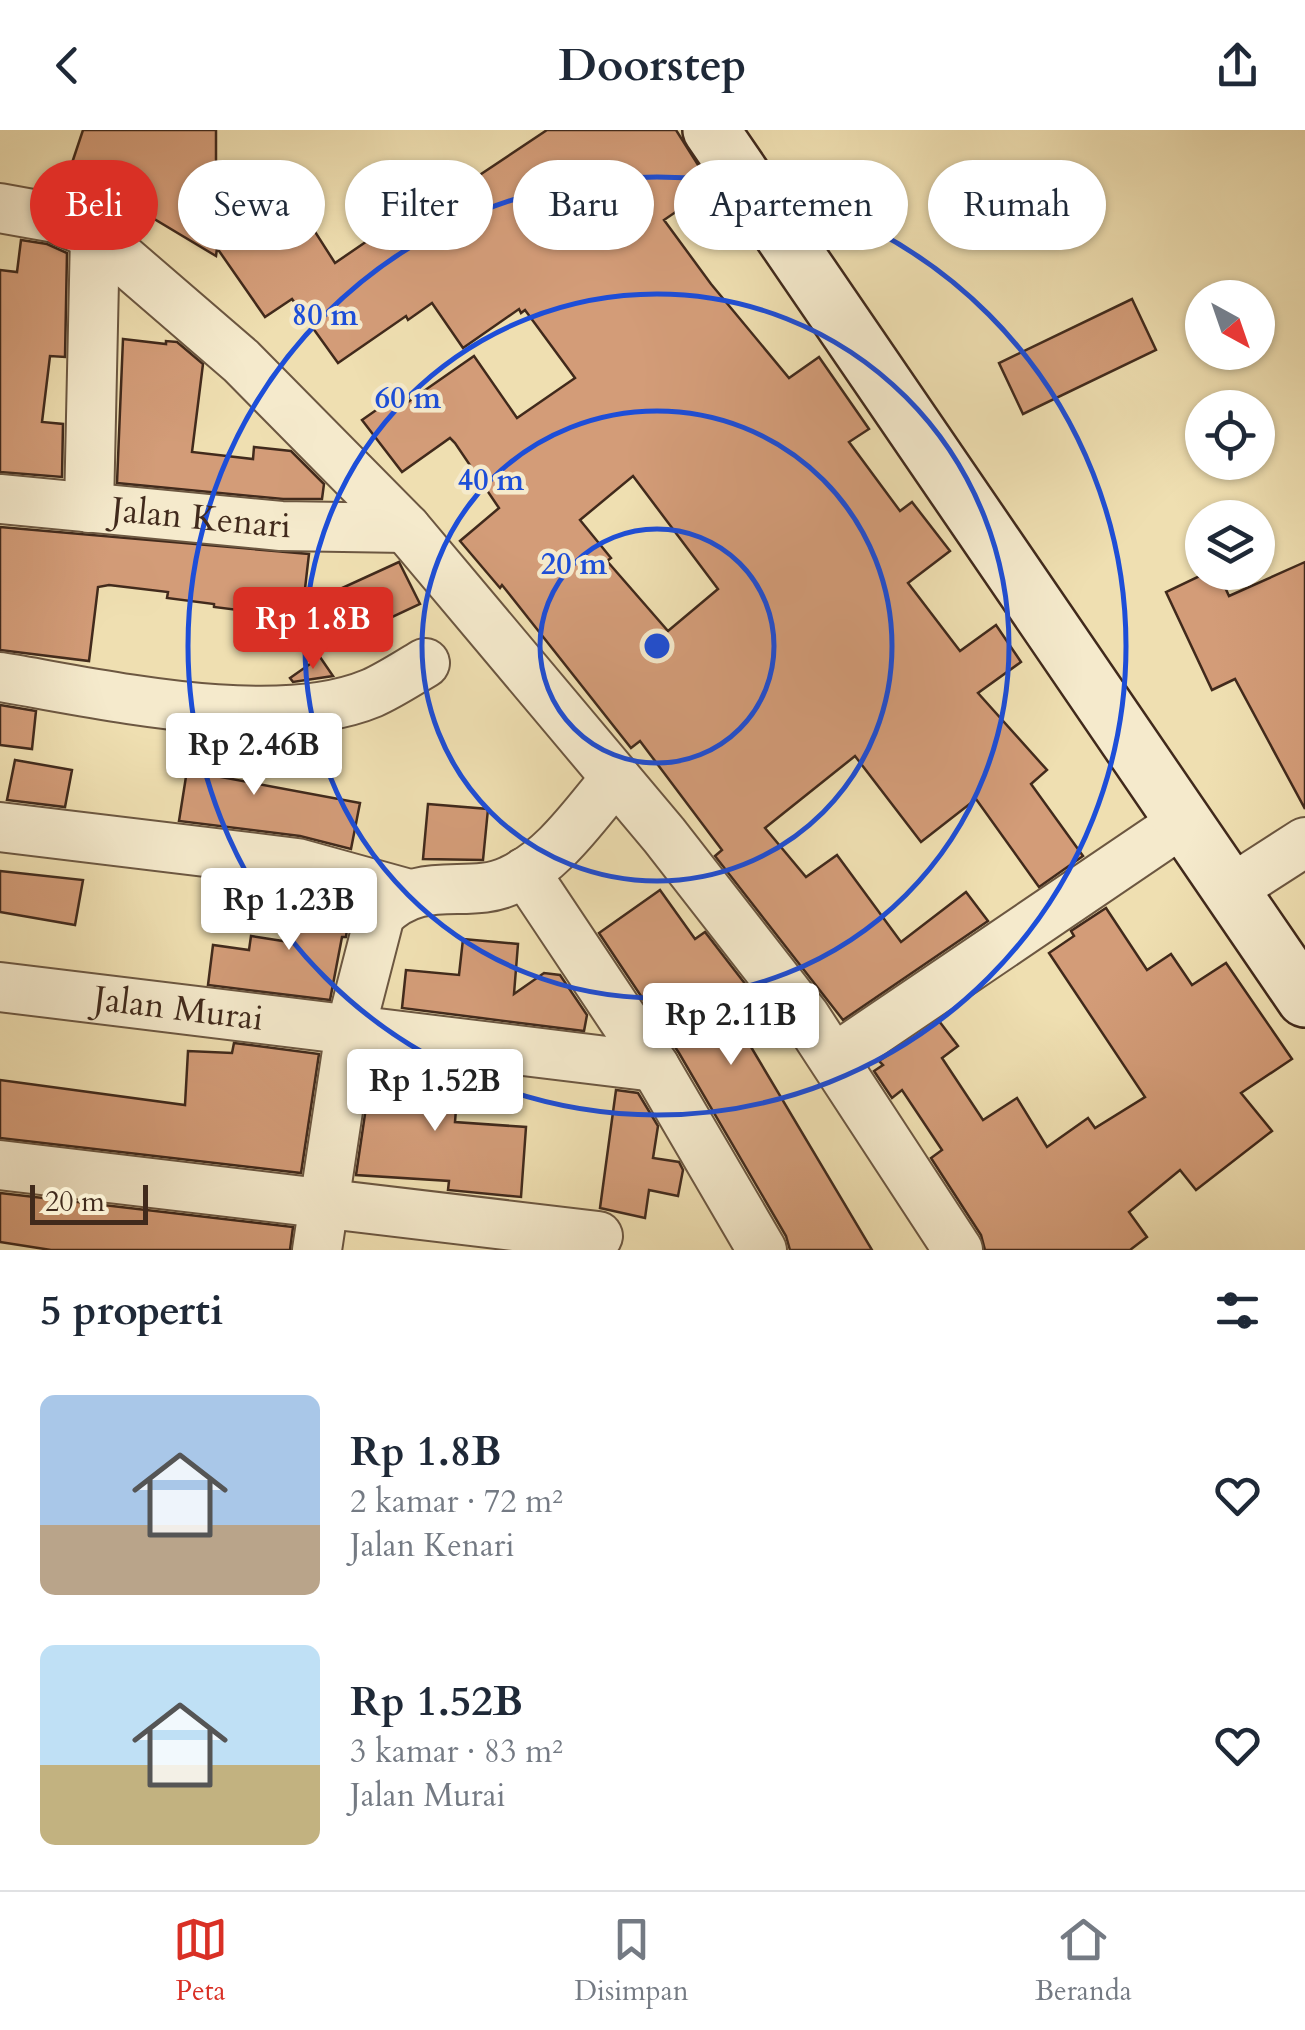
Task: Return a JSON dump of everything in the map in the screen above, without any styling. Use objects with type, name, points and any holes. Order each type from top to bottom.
[{"type":"street","points":[[711,130],[1305,999]]},
{"type":"street","points":[[0,208],[30,213]]},
{"type":"street","points":[[89,508],[95,250]]},
{"type":"street","points":[[112,250],[241,361],[406,528],[676,850],[835,1058],[958,1250]]},
{"type":"street","name":"Jalan Kenari","points":[[0,499],[280,526],[406,528]]},
{"type":"street","points":[[0,677],[157,702],[274,713],[334,704],[372,693],[425,662]]},
{"type":"street","points":[[0,827],[296,863],[408,894],[499,885],[525,872],[560,844],[616,778]]},
{"type":"street","points":[[835,1058],[1183,822]]},
{"type":"street","points":[[1232,889],[1305,842]]},
{"type":"street","points":[[525,872],[654,1067],[762,1250]]},
{"type":"street","points":[[317,1250],[350,1031],[376,924],[394,902],[408,894]]},
{"type":"street","name":"Jalan Murai","points":[[0,987],[654,1067]]},
{"type":"street","points":[[0,1165],[598,1236]]},
{"type":"building","points":[[83,130],[216,130],[216,160],[178,160],[178,233],[158,221],[158,160],[73,160]]},
{"type":"building","points":[[547,130],[676,130],[695,160],[674,160],[674,213],[664,220],[674,234],[674,250],[686,250],[789,378],[819,357],[869,429],[849,442],[900,511],[912,502],[950,551],[908,583],[960,651],[996,625],[1021,662],[978,693],[1047,770],[1031,784],[1083,856],[1039,887],[976,799],[921,842],[855,756],[765,828],[806,877],[837,855],[901,942],[966,892],[988,921],[843,1020],[715,856],[722,850],[640,741],[631,748],[502,585],[500,588],[460,541],[499,508],[455,443],[450,438],[402,472],[362,420],[392,399],[398,409],[474,356],[517,418],[575,378],[525,310],[521,313],[519,309],[463,348],[432,303],[408,320],[406,316],[338,363],[292,299],[265,317],[218,250],[325,247],[335,263],[354,250],[493,250],[493,166]],"holes":[[[633,476],[718,589],[668,631],[607,561],[611,558],[580,520]]]},
{"type":"building","points":[[21,240],[30,241],[30,250],[67,253],[65,357],[50,356],[42,422],[63,424],[62,477],[0,472],[0,270],[17,272]]},
{"type":"building","points":[[1132,299],[1156,350],[1023,414],[999,363]]},
{"type":"building","points":[[123,339],[177,342],[203,364],[192,452],[253,459],[254,447],[291,451],[324,484],[322,499],[283,499],[117,483]]},
{"type":"building","points":[[0,527],[309,554],[303,606],[399,562],[420,604],[371,627],[214,607],[167,598],[168,592],[109,585],[98,587],[89,661],[0,650]]},
{"type":"building","points":[[1305,562],[1305,809],[1235,679],[1212,690],[1166,592],[1185,583],[1185,590],[1226,590],[1229,596],[1242,590],[1275,590],[1275,575]]},
{"type":"building","points":[[320,657],[333,676],[293,682],[290,678]]},
{"type":"building","points":[[0,705],[36,711],[32,749],[0,745]]},
{"type":"building","points":[[172,732],[227,737],[221,777],[360,803],[351,849],[300,836],[179,821],[188,764],[168,761]]},
{"type":"building","points":[[15,760],[72,770],[65,807],[7,800]]},
{"type":"building","points":[[428,804],[488,809],[483,860],[423,859]]},
{"type":"building","points":[[0,871],[83,880],[75,925],[0,912]]},
{"type":"building","points":[[289,890],[350,906],[330,1000],[208,985],[213,945],[249,950],[251,936],[283,941]]},
{"type":"building","points":[[660,890],[695,939],[705,932],[777,1025],[751,1047],[872,1250],[790,1250],[786,1236],[679,1053],[599,933]]},
{"type":"building","points":[[1106,908],[1147,970],[1171,954],[1192,985],[1226,963],[1292,1059],[1241,1093],[1272,1131],[1196,1190],[1180,1170],[1129,1212],[1147,1237],[1130,1250],[985,1250],[981,1235],[931,1158],[942,1150],[902,1090],[892,1098],[874,1071],[883,1065],[879,1061],[939,1021],[958,1046],[942,1058],[983,1120],[1017,1098],[1047,1147],[1088,1118],[1095,1128],[1145,1097],[1049,953],[1074,936],[1071,931]]},
{"type":"building","points":[[463,939],[518,944],[514,994],[544,973],[560,975],[587,1015],[584,1031],[402,1008],[406,970],[459,975]]},
{"type":"building","points":[[234,1043],[319,1054],[301,1173],[0,1138],[0,1080],[185,1105],[188,1051],[232,1053]]},
{"type":"building","points":[[373,1060],[459,1071],[455,1122],[526,1127],[521,1197],[448,1190],[449,1181],[356,1175]]},
{"type":"building","points":[[616,1090],[638,1093],[658,1126],[653,1158],[679,1162],[683,1170],[678,1196],[649,1190],[645,1218],[600,1208]]},
{"type":"building","points":[[0,1193],[293,1227],[290,1250],[51,1250],[0,1242]]}]
